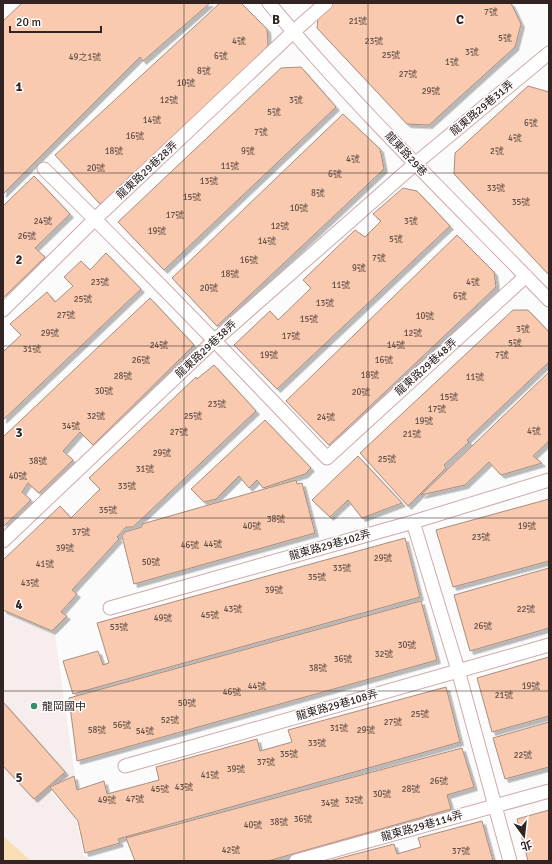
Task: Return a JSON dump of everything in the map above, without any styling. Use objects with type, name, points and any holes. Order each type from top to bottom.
[{"type":"lane","name":"龍東路29巷","points":[[269,3],[293,32],[415,164],[549,300]]},
{"type":"lane","name":"龍東路29巷28弄","points":[[3,310],[95,219],[293,32],[326,3]]},
{"type":"lane","name":"龍東路29巷31弄","points":[[415,164],[549,52]]},
{"type":"lane","name":"龍東路29巷38弄","points":[[3,541],[215,340],[415,164]]},
{"type":"lane","points":[[44,169],[215,340]]},
{"type":"lane","name":"龍東路29巷48弄","points":[[215,340],[327,458],[526,276]]},
{"type":"lane","name":"龍東路29巷102弄","points":[[110,608],[413,522],[549,480]]},
{"type":"lane","points":[[413,522],[458,670],[510,861]]},
{"type":"lane","name":"龍東路29巷108弄","points":[[125,766],[549,645]]},
{"type":"lane","name":"龍東路29巷114弄","points":[[296,861],[549,791]]},
{"type":"shaded area","name":"龍岡國中","points":[[3,614],[55,635],[75,777],[58,782],[50,791],[76,820],[84,856],[94,861],[3,861]]},
{"type":"shaded area","points":[[3,836],[31,861],[3,861]]},
{"type":"building","points":[[22,3],[210,3],[143,61],[140,57],[3,194],[3,21]]},
{"type":"building","points":[[220,3],[241,3],[267,29],[268,45],[261,56],[117,192],[100,204],[55,155]]},
{"type":"building","points":[[334,3],[511,3],[521,24],[515,47],[429,125],[407,124],[317,28],[318,18]]},
{"type":"building","points":[[301,67],[336,107],[164,270],[118,222],[281,68]]},
{"type":"building","points":[[528,86],[549,92],[549,275],[454,174],[455,153]]},
{"type":"building","points":[[343,114],[380,149],[384,169],[217,326],[172,278]]},
{"type":"building","points":[[34,176],[70,214],[35,248],[45,257],[3,298],[3,206]]},
{"type":"building","points":[[403,188],[417,191],[450,226],[277,389],[234,345],[270,311],[278,320],[311,288],[303,280],[355,230],[365,237],[381,221],[373,214]]},
{"type":"building","points":[[457,235],[494,272],[496,287],[329,445],[286,401]]},
{"type":"building","points":[[106,253],[141,289],[3,420],[3,350],[4,351],[21,335],[10,324],[47,292],[55,302],[73,286],[64,277],[81,261],[90,270]]},
{"type":"building","points":[[150,298],[194,345],[93,445],[80,432],[63,451],[73,460],[39,493],[28,483],[22,492],[31,500],[3,527],[3,437]]},
{"type":"building","points":[[513,310],[528,310],[549,332],[549,362],[467,440],[469,442],[444,465],[446,468],[408,506],[360,453]]},
{"type":"building","points":[[214,365],[256,411],[133,527],[126,527],[117,537],[119,539],[72,590],[77,594],[61,612],[67,616],[52,631],[3,610],[3,560],[60,506],[71,518],[100,489],[89,478],[196,377],[197,379]]},
{"type":"building","points":[[549,372],[549,441],[533,456],[542,463],[501,475],[489,462],[465,485],[421,495]]},
{"type":"building","points":[[265,420],[311,468],[305,474],[263,488],[257,480],[249,488],[239,476],[216,499],[204,502],[191,489]]},
{"type":"building","points":[[358,456],[402,503],[362,518],[348,500],[330,517],[312,500]]},
{"type":"building","points":[[296,480],[297,484],[302,483],[315,533],[134,584],[122,536],[125,532],[142,527],[142,524]]},
{"type":"building","points":[[549,499],[549,561],[453,587],[436,530]]},
{"type":"building","points":[[405,538],[420,597],[73,694],[63,661],[98,651],[103,665],[109,663],[97,623]]},
{"type":"building","points":[[549,568],[549,628],[470,651],[454,595]]},
{"type":"building","points":[[421,601],[437,660],[77,761],[69,698]]},
{"type":"building","points":[[549,657],[549,716],[492,732],[477,678]]},
{"type":"building","points":[[446,687],[460,742],[118,839],[120,843],[85,853],[78,821],[50,787],[74,776],[77,790],[104,781],[107,794],[159,780],[156,767],[257,739],[260,751],[292,742],[288,730]]},
{"type":"building","points":[[3,702],[65,772],[34,799],[3,766]]},
{"type":"building","points":[[549,722],[549,767],[505,779],[493,738]]},
{"type":"building","points":[[462,748],[474,787],[447,795],[451,809],[268,861],[135,861],[126,838]]},
{"type":"building","points":[[549,810],[549,861],[528,861],[517,819]]},
{"type":"building","points":[[482,821],[493,861],[329,861],[394,844],[397,854],[421,847],[418,838]]},
{"type":"place","name":"龍岡國中","points":[[34,706]]}]
